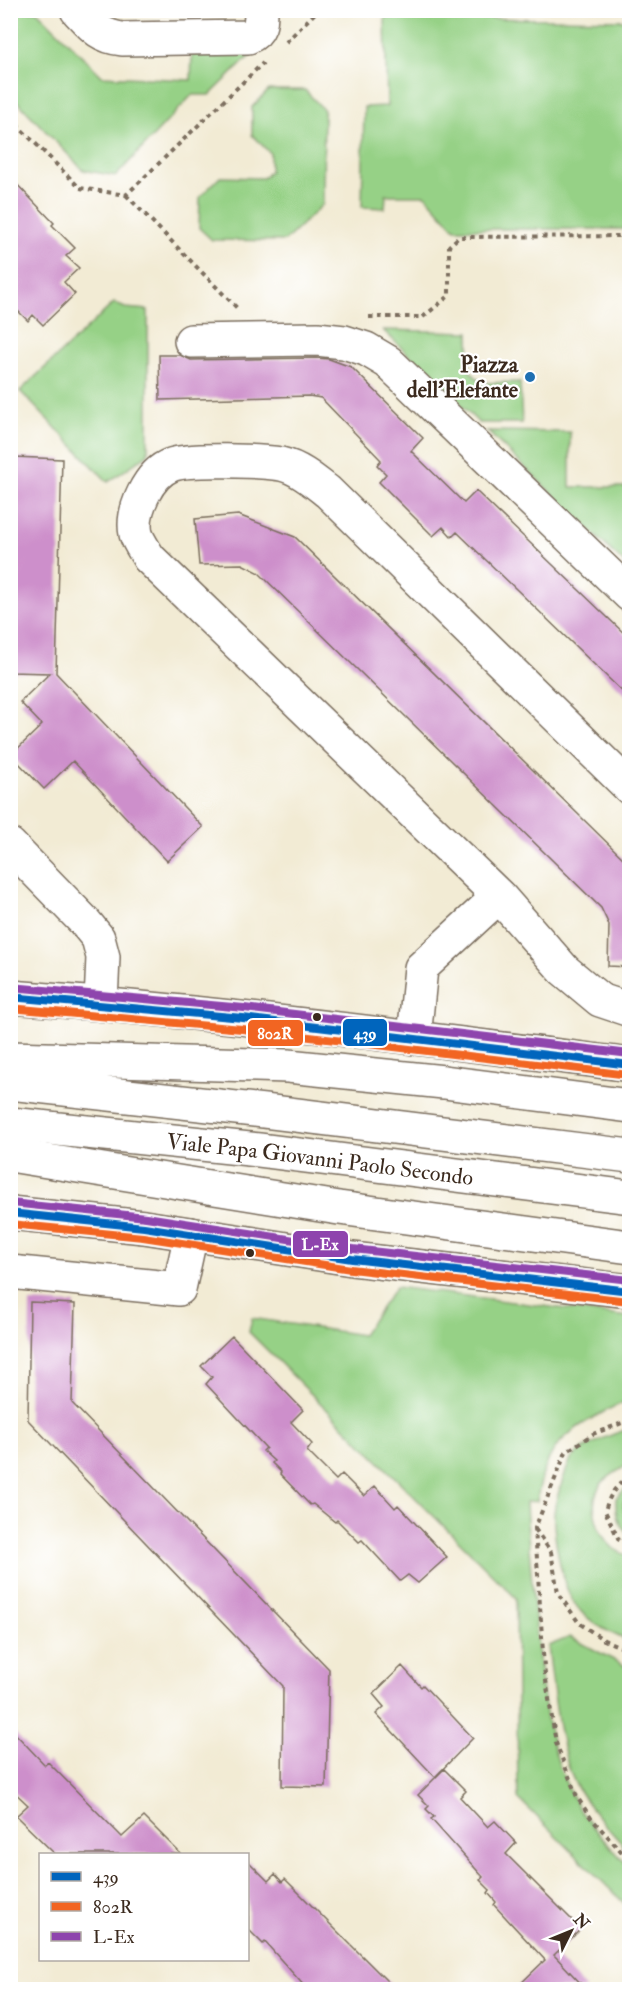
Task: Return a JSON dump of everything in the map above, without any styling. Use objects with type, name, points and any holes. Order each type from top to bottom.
[{"type":"main road","points":[[76,10],[97,31],[108,37],[122,39],[248,37],[257,32],[260,27],[261,10]]},
{"type":"main road","points":[[191,341],[317,339],[344,342],[366,349],[388,362],[630,595]]},
{"type":"main road","points":[[630,788],[328,492],[307,476],[282,464],[207,461],[171,465],[149,482],[138,506],[136,533],[149,558],[498,896],[564,970],[600,1000],[630,1010]]},
{"type":"main road","points":[[10,845],[98,938],[103,957],[101,1004]]},
{"type":"main road","points":[[414,1038],[421,968],[498,896]]},
{"type":"main road","points":[[10,997],[101,1004],[414,1038],[630,1065]]},
{"type":"main road","points":[[10,1058],[288,1066],[444,1082],[630,1106]]},
{"type":"main road","name":"Viale Papa Giovanni Paolo Secondo","points":[[10,1083],[264,1111],[630,1156]]},
{"type":"main road","name":"Viale Papa Giovanni Paolo Secondo","points":[[10,1124],[259,1150],[630,1197]]},
{"type":"main road","points":[[10,1155],[339,1208],[630,1247]]},
{"type":"main road","points":[[10,1213],[144,1227],[352,1259],[630,1291]]},
{"type":"main road","points":[[10,1272],[179,1289],[191,1234]]},
{"type":"path","points":[[285,43],[318,10]]},
{"type":"path","points":[[126,195],[268,59]]},
{"type":"path","points":[[10,118],[81,188],[126,195],[240,310]]},
{"type":"path","points":[[359,317],[423,317],[449,296],[449,246],[459,237],[630,236]]},
{"type":"path","points":[[630,1420],[593,1434],[566,1452],[535,1528],[544,1668],[556,1743],[577,1797],[591,1818],[630,1861]]},
{"type":"path","points":[[630,1477],[609,1496],[605,1511],[619,1540],[630,1546]]},
{"type":"path","points":[[535,1528],[550,1552],[558,1593],[579,1623],[604,1640],[630,1650]]},
{"type":"green space","points":[[11,11],[37,11],[102,76],[191,80],[192,54],[254,52],[210,95],[192,95],[116,176],[83,170],[11,95]]},
{"type":"green space","points":[[385,17],[629,20],[629,229],[455,229],[425,195],[386,195],[385,208],[362,207],[364,107],[387,106]]},
{"type":"green space","points":[[269,90],[305,90],[324,110],[323,204],[285,241],[212,240],[199,228],[200,197],[220,177],[263,178],[270,171],[270,153],[252,135],[252,107]]},
{"type":"green space","points":[[114,303],[125,308],[148,310],[148,454],[108,482],[20,391]]},
{"type":"green space","points":[[383,330],[469,332],[470,371],[482,383],[520,382],[522,423],[479,423]]},
{"type":"green space","points":[[487,431],[570,432],[570,487],[626,487],[625,545],[629,546],[629,568]]},
{"type":"green space","points":[[396,1287],[629,1317],[629,1401],[614,1406],[586,1422],[563,1439],[549,1459],[537,1501],[526,1502],[540,1670],[551,1737],[565,1780],[579,1809],[629,1867],[629,1908],[518,1798],[516,1598],[249,1332],[252,1318],[362,1335]]},
{"type":"green space","points":[[629,1429],[629,1464],[602,1483],[597,1490],[594,1508],[598,1526],[607,1542],[629,1556],[629,1641],[598,1626],[574,1603],[559,1560],[554,1514],[555,1504],[572,1458],[591,1445]]},
{"type":"green space","points":[[629,1485],[629,1499],[624,1502],[624,1509],[629,1515],[629,1534],[619,1522],[616,1498]]},
{"type":"green space","points":[[570,1637],[629,1668],[629,1852],[601,1821],[577,1787],[566,1757],[561,1738],[548,1646]]},
{"type":"building","points":[[10,177],[75,248],[66,256],[79,268],[64,282],[75,294],[43,325],[33,315],[28,321],[10,303]]},
{"type":"building","points":[[159,355],[180,355],[191,360],[316,358],[329,359],[351,367],[423,438],[411,451],[464,503],[476,491],[630,639],[630,699],[457,532],[452,537],[443,527],[433,536],[379,482],[386,474],[377,465],[381,460],[321,398],[309,396],[160,400]]},
{"type":"building","points":[[13,457],[62,459],[56,673],[203,827],[167,861],[73,761],[44,789],[11,755],[42,725],[20,702],[50,673],[10,672],[10,487],[12,487]]},
{"type":"building","points":[[238,515],[295,537],[630,865],[630,967],[608,966],[609,925],[601,908],[258,572],[242,564],[199,565],[195,519]]},
{"type":"building","points":[[30,1302],[75,1304],[72,1403],[329,1669],[326,1787],[282,1786],[283,1686],[28,1420]]},
{"type":"building","points":[[232,1336],[303,1410],[291,1422],[312,1444],[307,1451],[336,1480],[342,1474],[364,1496],[375,1486],[395,1508],[398,1505],[447,1557],[418,1583],[408,1575],[400,1581],[362,1540],[359,1542],[337,1520],[335,1522],[313,1504],[310,1505],[280,1474],[281,1472],[272,1463],[274,1461],[263,1451],[266,1448],[206,1384],[212,1377],[201,1366]]},
{"type":"building","points":[[402,1666],[473,1738],[435,1777],[376,1714],[384,1707],[373,1694]]},
{"type":"building","points":[[10,1728],[45,1765],[48,1762],[122,1837],[144,1817],[180,1853],[54,1853],[16,1816],[28,1805],[10,1788]]},
{"type":"building","points":[[444,1769],[466,1791],[460,1797],[488,1827],[495,1821],[516,1843],[506,1854],[581,1929],[554,1955],[586,1989],[515,1989],[545,1960],[494,1905],[496,1902],[488,1893],[490,1890],[480,1880],[483,1877],[431,1819],[434,1817],[426,1809],[429,1806],[418,1795]]},
{"type":"building","points":[[249,1862],[268,1881],[275,1874],[282,1882],[285,1879],[395,1989],[307,1989],[265,1942],[263,1944],[249,1930]]},
{"type":"transit line","name":"L-Ex","points":[[11,987],[244,1008],[630,1054]]},
{"type":"transit line","name":"439","points":[[10,997],[243,1018],[630,1065]]},
{"type":"transit line","name":"802R","points":[[10,1008],[242,1029],[629,1075]]},
{"type":"transit line","name":"L-Ex","points":[[11,1203],[146,1217],[353,1249],[630,1280]]},
{"type":"transit line","name":"439","points":[[10,1213],[144,1227],[352,1259],[630,1291]]},
{"type":"transit line","name":"802R","points":[[10,1224],[143,1237],[351,1269],[629,1301]]},
{"type":"place","name":"Piazza dell'Elefante","points":[[530,377]]}]
